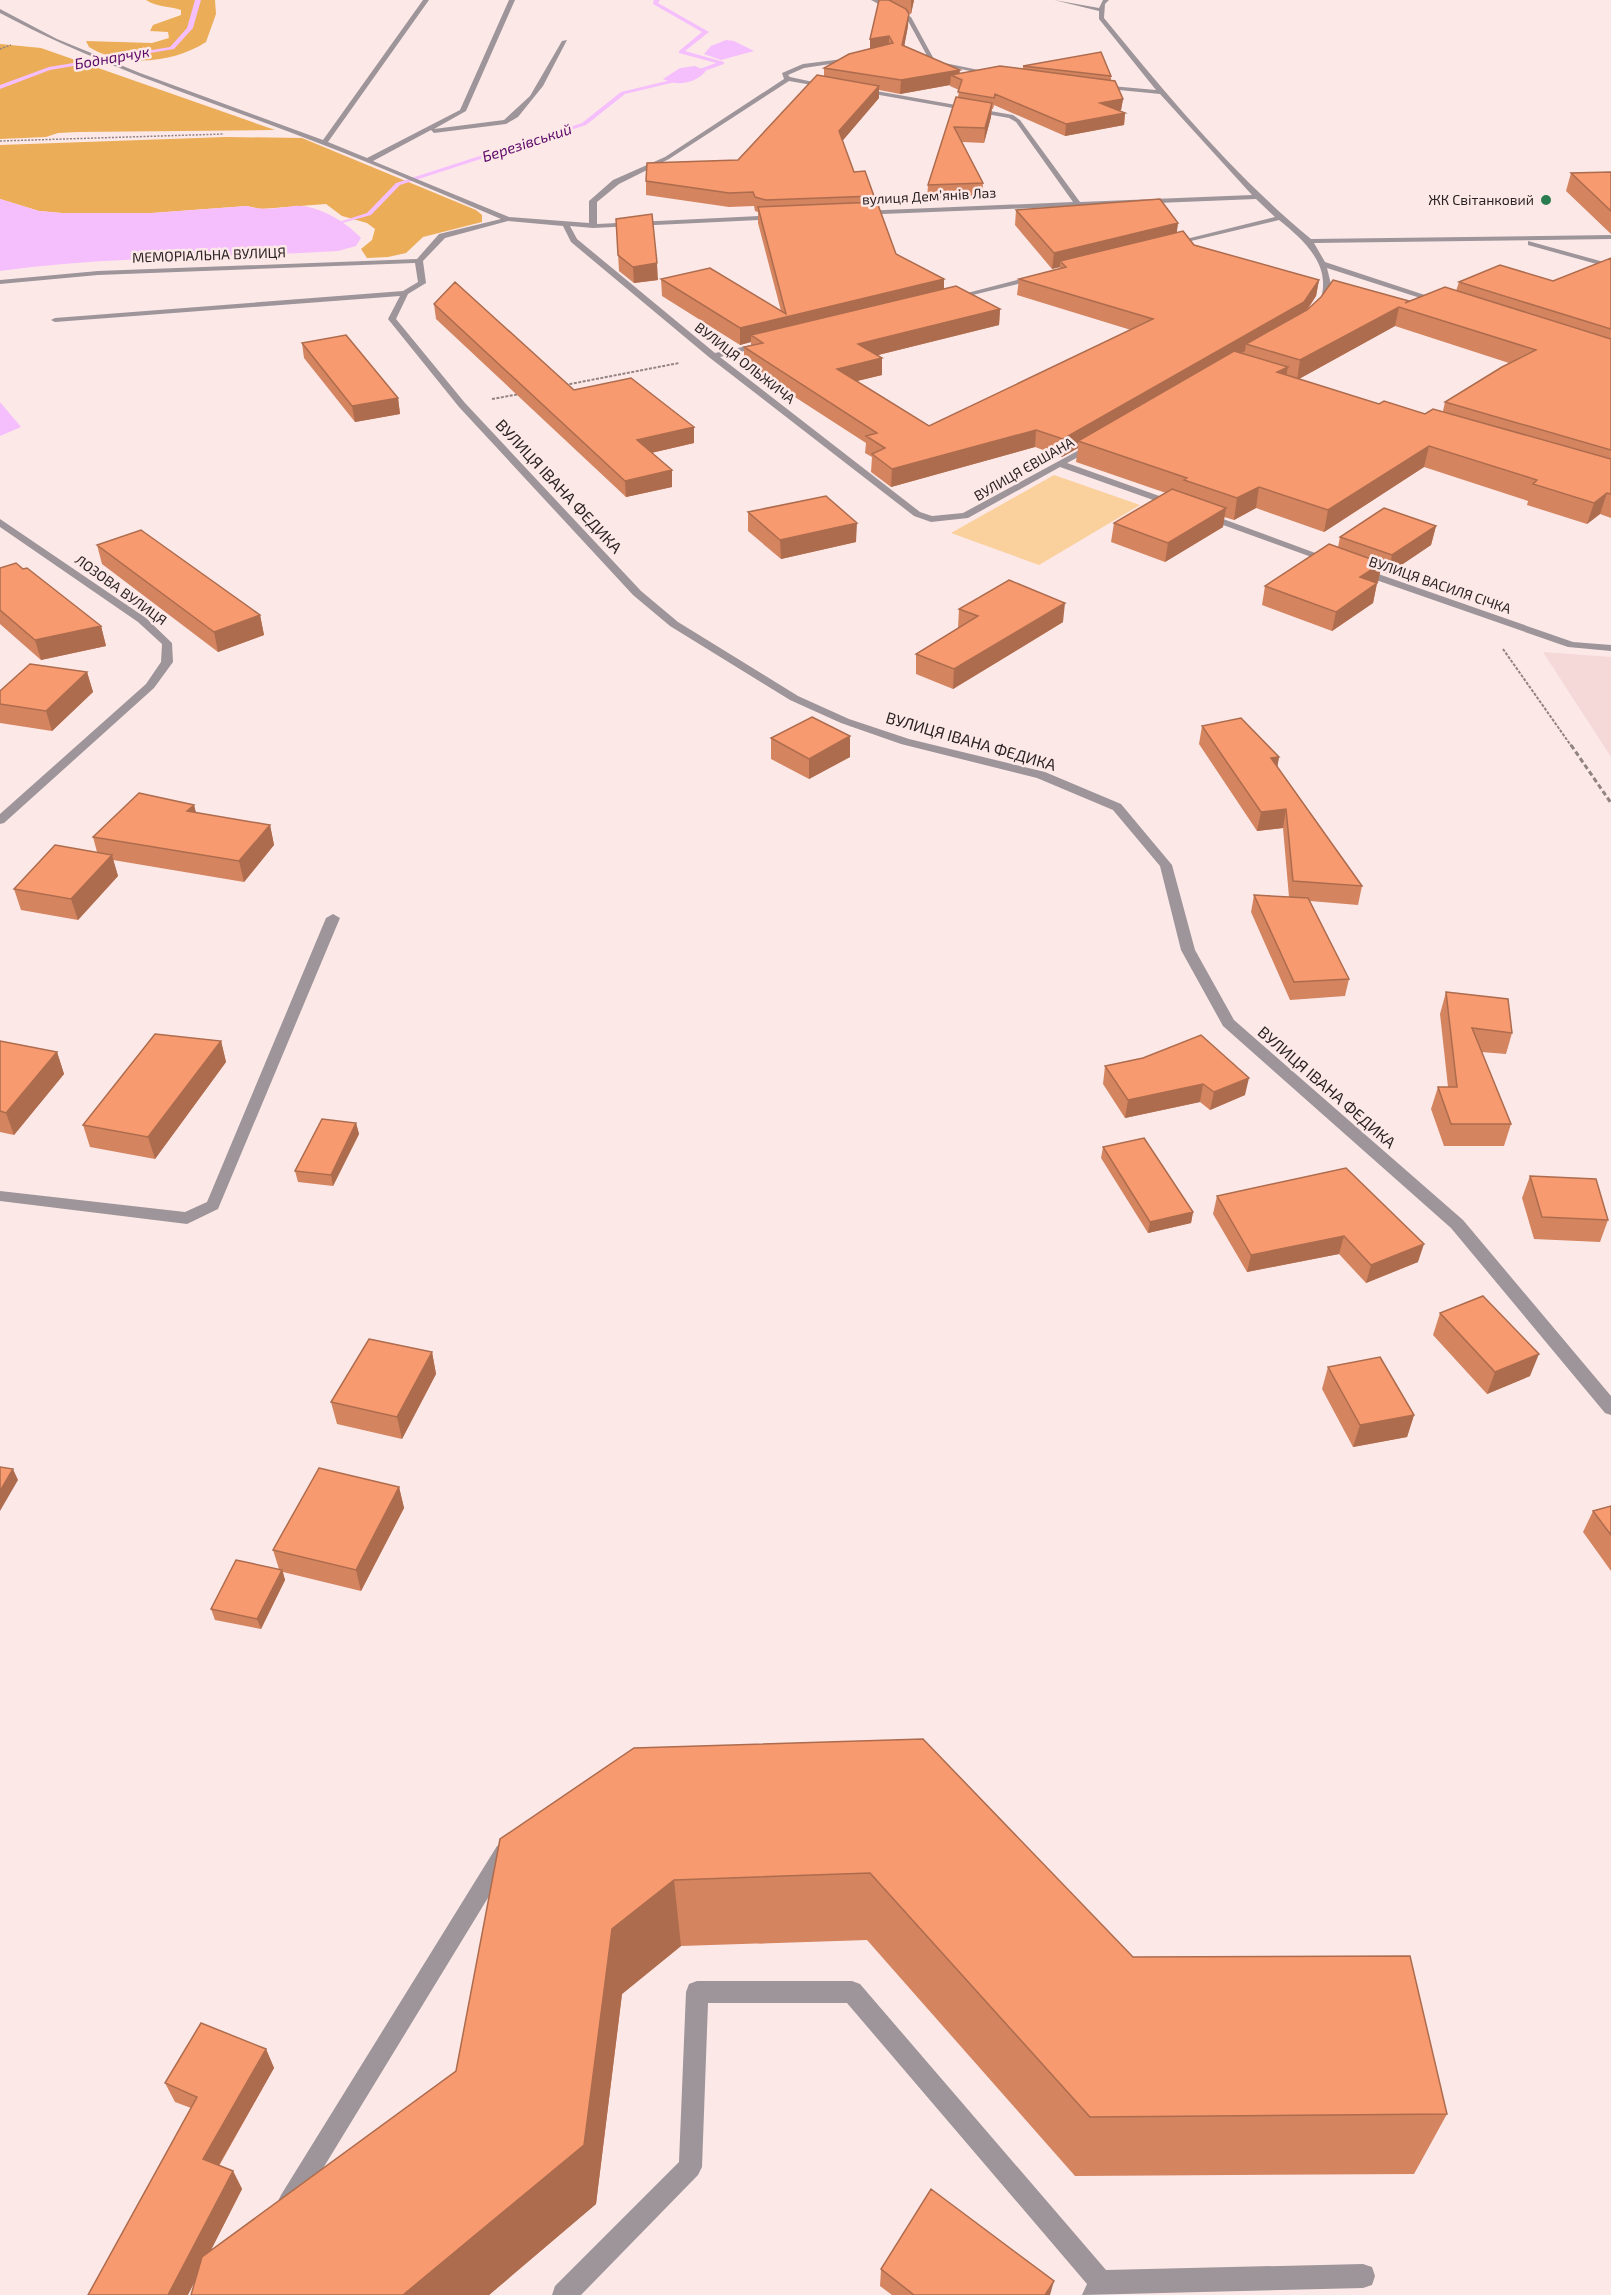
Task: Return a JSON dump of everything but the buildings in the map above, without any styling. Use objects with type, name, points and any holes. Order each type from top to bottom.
[{"type":"street","points":[[324,143],[426,0]]},
{"type":"street","points":[[366,162],[464,111],[512,0]]},
{"type":"street","points":[[874,0],[909,18],[933,62],[1007,75]]},
{"type":"street","points":[[1057,0],[1102,10]]},
{"type":"street","points":[[1106,0],[1101,18],[1161,92],[1257,197],[1279,218],[1309,241],[1324,264],[1329,290],[1324,303],[1318,309]]},
{"type":"street","points":[[0,11],[55,40],[324,143],[508,219],[593,226],[782,217]]},
{"type":"street","points":[[425,132],[506,122],[514,117],[540,83],[565,41]]},
{"type":"street","points":[[788,79],[784,74],[803,66],[867,56]]},
{"type":"street","points":[[593,226],[593,201],[616,182],[667,158],[788,79],[834,86]]},
{"type":"street","points":[[1095,86],[1161,92]]},
{"type":"street","points":[[846,88],[1011,116],[1018,122],[1077,203]]},
{"type":"street","name":"вулиця Демʼянів Лаз","points":[[853,213],[1257,197]]},
{"type":"street","points":[[1163,246],[1279,218]]},
{"type":"street","points":[[419,261],[441,236],[508,219]]},
{"type":"street","name":"ВУЛИЦЯ ОЛЬЖИЧА","points":[[566,225],[574,240],[713,357],[917,514]]},
{"type":"street","points":[[1309,241],[1611,237]]},
{"type":"street","points":[[1517,239],[1611,266]]},
{"type":"street","name":"МЕМОРІАЛЬНА ВУЛИЦЯ","points":[[0,282],[110,272],[419,261]]},
{"type":"street","name":"ВУЛИЦЯ ІВАНА ФЕДИКА","points":[[419,261],[422,283],[405,293],[392,319],[462,405],[637,593],[674,624],[713,651],[794,698],[845,721],[905,742],[1041,775],[1117,807],[1166,865],[1188,950],[1228,1023],[1457,1224],[1611,1408]]},
{"type":"street","points":[[1324,264],[1456,307]]},
{"type":"street","points":[[944,300],[1048,274]]},
{"type":"street","points":[[55,320],[405,293]]},
{"type":"street","points":[[713,357],[770,342]]},
{"type":"street","name":"ВУЛИЦЯ ЄВШАНА","points":[[917,514],[932,519],[965,516],[1100,441]]},
{"type":"street","points":[[1060,464],[1184,508]]},
{"type":"street","points":[[1195,512],[1342,564]]},
{"type":"street","name":"ЛОЗОВА ВУЛИЦЯ","points":[[0,522],[142,620],[167,643],[167,662],[150,686],[0,820]]},
{"type":"street","name":"ВУЛИЦЯ ВАСИЛЯ СІЧКА","points":[[1353,568],[1572,645],[1611,648]]},
{"type":"street","points":[[0,1196],[187,1218],[213,1205],[333,918]]},
{"type":"street","points":[[276,2224],[518,1830]]},
{"type":"street","points":[[564,2295],[690,2167],[697,1992],[852,1992],[1097,2288],[1363,2276]]},
{"type":"path","points":[[0,141],[223,134]]},
{"type":"path","points":[[564,385],[713,357]]},
{"type":"path","points":[[462,405],[530,392]]},
{"type":"path","points":[[1477,612],[1611,803]]},
{"type":"shaded area","points":[[146,0],[215,0],[216,14],[206,42],[179,55],[148,60],[117,58],[89,47],[86,41],[152,43],[169,38],[168,32],[150,31],[153,25],[181,15],[181,10]]},
{"type":"shaded area","points":[[726,40],[734,41],[754,51],[721,60],[704,54],[711,46]]},
{"type":"shaded area","points":[[0,44],[41,48],[275,130],[78,132],[58,133],[46,137],[0,139]]},
{"type":"shaded area","points":[[695,66],[706,71],[692,81],[675,83],[663,79],[680,68]]},
{"type":"shaded area","points":[[226,137],[302,138],[476,210],[482,215],[482,222],[423,237],[406,253],[367,258],[361,249],[372,240],[375,229],[367,223],[342,216],[326,204],[261,209],[247,206],[152,213],[62,213],[39,211],[0,199],[0,145]]},
{"type":"shaded area","points":[[0,199],[39,211],[62,213],[152,213],[247,206],[265,209],[303,206],[330,215],[361,238],[356,246],[338,251],[126,260],[0,271]]},
{"type":"shaded area","points":[[0,402],[21,427],[0,436]]},
{"type":"shaded area","points":[[1054,475],[1140,505],[1039,565],[951,533]]},
{"type":"shaded area","points":[[1543,652],[1611,657],[1611,757]]},
{"type":"waterway","name":"Боднарчук","points":[[0,87],[49,69],[172,48],[190,28],[198,0]]},
{"type":"waterway","name":"Березівський","points":[[341,223],[369,214],[398,184],[584,124],[623,93],[669,82],[722,63],[681,52],[706,32],[655,3],[657,0]]},
{"type":"place","name":"ЖК Світанковий","points":[[1546,200]]}]
